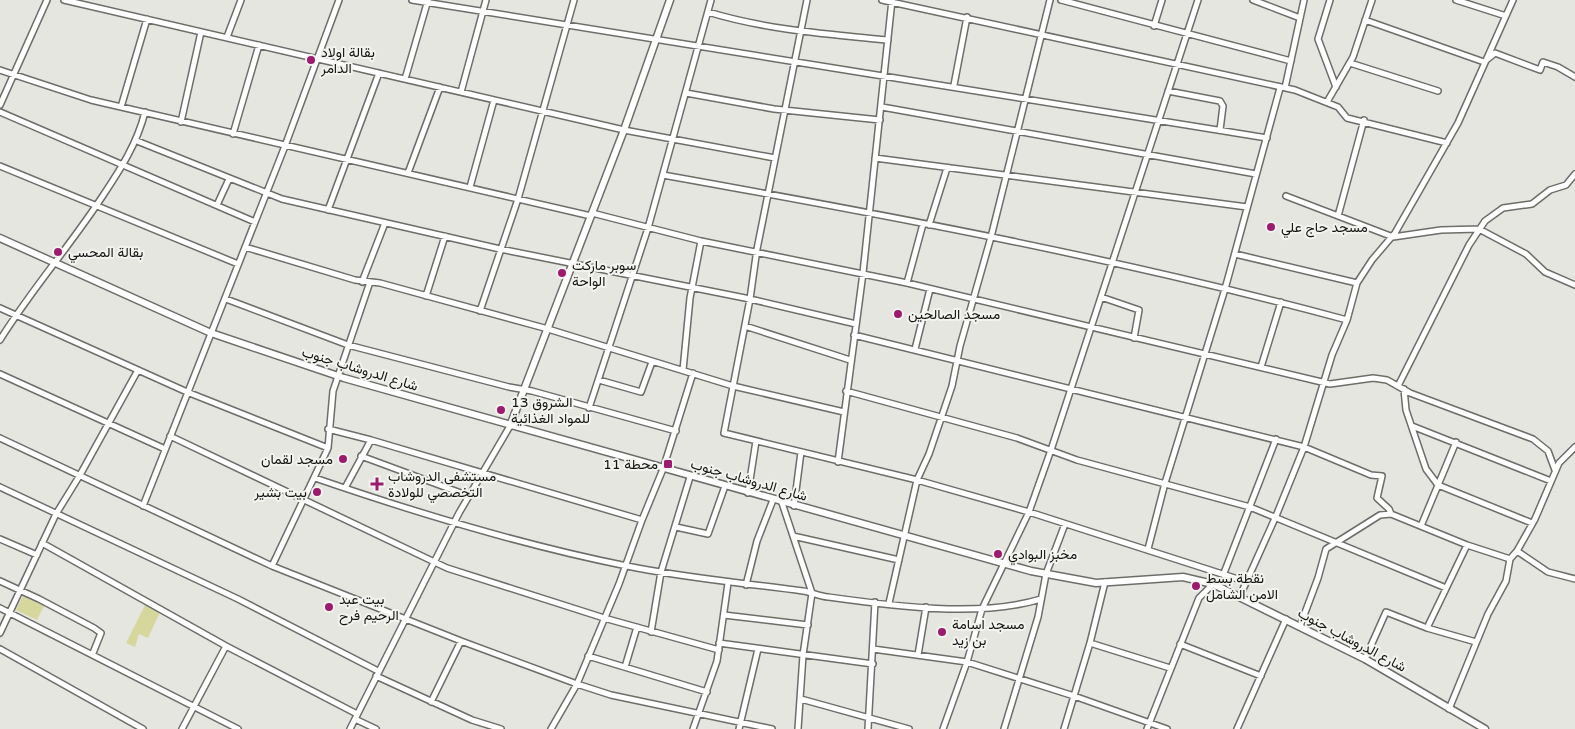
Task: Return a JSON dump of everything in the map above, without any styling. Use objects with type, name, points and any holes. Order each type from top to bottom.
[{"type":"street","points":[[0,105],[12,74],[47,0]]},
{"type":"street","points":[[64,0],[624,130],[674,137],[775,158]]},
{"type":"street","points":[[91,6],[93,0]]},
{"type":"street","points":[[227,37],[241,0]]},
{"type":"street","points":[[143,506],[186,392],[226,299],[238,264],[267,194],[319,59],[339,0]]},
{"type":"street","points":[[412,0],[567,24],[656,41],[954,85],[1267,138]]},
{"type":"street","points":[[461,92],[486,0]]},
{"type":"street","points":[[480,311],[518,199],[574,0]]},
{"type":"street","points":[[350,729],[455,522],[510,426],[624,130],[670,0]]},
{"type":"street","points":[[589,408],[648,228],[711,0]]},
{"type":"street","points":[[807,0],[757,249],[758,253],[750,299],[724,433],[917,480],[1029,512],[1224,573],[1247,582]]},
{"type":"street","points":[[882,0],[1042,33],[1283,88],[1338,107],[1347,118],[1364,120],[1447,143]]},
{"type":"street","points":[[889,603],[917,480],[942,418],[958,360],[961,340],[974,300],[1018,133],[1050,0]]},
{"type":"street","points":[[1061,0],[1291,61]]},
{"type":"street","points":[[1154,26],[1162,0]]},
{"type":"street","points":[[943,729],[967,662],[982,609],[1029,512],[1051,450],[1069,389],[1198,0]]},
{"type":"street","points":[[1253,0],[1300,18]]},
{"type":"street","points":[[1148,549],[1165,483],[1225,288],[1256,174],[1291,61],[1304,0]]},
{"type":"street","points":[[1330,0],[1318,39],[1336,87]]},
{"type":"street","points":[[1327,102],[1350,63],[1372,0]]},
{"type":"street","points":[[1456,0],[1506,16]]},
{"type":"street","points":[[1240,596],[1276,516],[1304,447],[1332,355],[1347,320],[1357,283],[1372,260],[1392,237],[1447,143],[1463,113],[1513,0]]},
{"type":"street","points":[[405,79],[428,1]]},
{"type":"street","points":[[838,462],[870,214],[892,1]]},
{"type":"street","points":[[708,12],[746,24],[888,40]]},
{"type":"street","points":[[954,85],[967,17]]},
{"type":"street","points":[[121,107],[146,19]]},
{"type":"street","points":[[1365,20],[1484,62]]},
{"type":"street","points":[[181,122],[202,32]]},
{"type":"street","points":[[232,134],[260,45]]},
{"type":"street","points":[[1484,62],[1495,53],[1540,70],[1543,62],[1558,67],[1575,78]]},
{"type":"street","points":[[1350,63],[1438,91]]},
{"type":"street","points":[[0,70],[68,94],[181,122],[518,199],[592,214],[701,241],[907,283],[1090,328],[1324,382],[1334,384],[1383,379],[1533,439],[1548,451],[1555,470]]},
{"type":"street","points":[[328,210],[379,73]]},
{"type":"street","points":[[408,173],[440,87]]},
{"type":"street","points":[[1168,91],[1220,101],[1223,106],[1220,130]]},
{"type":"street","points":[[686,93],[784,110],[880,120]]},
{"type":"street","points":[[470,187],[494,100]]},
{"type":"street","points":[[882,107],[1018,133],[1256,174]]},
{"type":"street","points":[[0,112],[255,222]]},
{"type":"street","points":[[0,340],[16,314],[56,264],[124,164],[137,141],[145,112]]},
{"type":"street","points":[[1338,216],[1364,120]]},
{"type":"street","points":[[137,141],[267,194],[328,210],[500,249],[574,262],[750,299],[856,324]]},
{"type":"street","points":[[875,158],[1247,207]]},
{"type":"street","points":[[0,166],[238,264]]},
{"type":"street","points":[[907,283],[947,168]]},
{"type":"street","points":[[1398,386],[1427,326],[1479,229],[1490,216],[1503,208],[1532,204],[1550,190],[1566,185],[1575,174]]},
{"type":"street","points":[[663,176],[769,194],[991,237],[1225,288],[1347,320]]},
{"type":"street","points":[[217,205],[229,179]]},
{"type":"street","points":[[1286,196],[1392,237],[1441,230],[1479,229],[1526,254],[1545,272],[1575,285]]},
{"type":"street","points":[[362,282],[385,223]]},
{"type":"street","points":[[426,296],[445,236]]},
{"type":"street","name":"شارع الدروشاب جنوب","points":[[0,238],[212,333],[338,376],[510,426],[782,503],[1003,564],[1046,574],[1087,582],[1183,577],[1213,584],[1365,659],[1485,729]]},
{"type":"street","points":[[683,370],[691,288],[701,241]]},
{"type":"street","points":[[245,247],[362,282],[370,282],[426,296],[548,329],[733,386],[844,412]]},
{"type":"street","points":[[1235,254],[1357,283]]},
{"type":"street","points":[[272,566],[328,448],[328,429],[333,391],[370,282]]},
{"type":"street","points":[[915,349],[930,290]]},
{"type":"street","points":[[1100,297],[1139,310],[1134,338]]},
{"type":"street","points":[[226,299],[348,345],[524,389],[676,431]]},
{"type":"street","points":[[1261,367],[1282,302]]},
{"type":"street","points":[[0,308],[186,392],[328,448]]},
{"type":"street","points":[[745,326],[850,360]]},
{"type":"street","points":[[854,334],[1304,447],[1372,475],[1382,476],[1377,498],[1390,509],[1391,514]]},
{"type":"street","points":[[599,380],[641,392],[652,362]]},
{"type":"street","points":[[0,633],[21,592],[56,514],[80,475],[138,370]]},
{"type":"street","points":[[551,729],[577,684],[626,566],[663,469],[693,373]]},
{"type":"street","points":[[0,374],[165,449]]},
{"type":"street","points":[[1404,389],[1406,410],[1426,469],[1438,485],[1532,523]]},
{"type":"street","points":[[846,391],[1017,438],[1078,460],[1250,507],[1276,516],[1446,588]]},
{"type":"street","points":[[1412,426],[1551,481]]},
{"type":"street","points":[[328,429],[642,520]]},
{"type":"street","points":[[170,436],[304,501],[460,573],[651,632],[719,650]]},
{"type":"street","points":[[0,438],[272,566],[405,620],[611,695],[772,729]]},
{"type":"street","points":[[1224,573],[1276,439]]},
{"type":"street","points":[[345,488],[371,440]]},
{"type":"street","points":[[748,493],[756,442]]},
{"type":"street","points":[[1421,526],[1456,442]]},
{"type":"street","points":[[1449,709],[1488,614],[1506,581],[1510,559],[1517,551],[1532,523],[1555,470],[1563,457],[1575,446]]},
{"type":"street","points":[[794,506],[801,452]]},
{"type":"street","points":[[362,456],[469,496]]},
{"type":"street","points":[[651,632],[661,572],[690,477]]},
{"type":"street","points":[[315,478],[455,522],[626,566],[661,572],[728,583],[812,593],[828,597],[926,607],[982,609],[1028,603],[1041,599]]},
{"type":"street","points":[[676,527],[708,534],[725,486]]},
{"type":"street","points":[[0,487],[238,599],[431,702],[501,729]]},
{"type":"street","points":[[746,585],[757,541],[773,500]]},
{"type":"street","points":[[782,503],[812,593],[803,655],[798,729]]},
{"type":"street","points":[[1300,626],[1318,578],[1326,549],[1380,515],[1391,514],[1467,545],[1510,559]]},
{"type":"street","points":[[1004,729],[1020,680],[1046,574],[1065,524]]},
{"type":"street","points":[[793,536],[899,560]]},
{"type":"street","points":[[0,539],[37,555]]},
{"type":"street","points":[[42,543],[356,716],[376,729]]},
{"type":"street","points":[[1427,628],[1467,545]]},
{"type":"street","points":[[1517,551],[1548,572],[1575,579]]},
{"type":"street","points":[[0,581],[21,592],[40,598],[101,633],[93,653]]},
{"type":"street","points":[[1064,729],[1090,643],[1105,582]]},
{"type":"street","points":[[693,729],[707,692],[719,650],[728,583]]},
{"type":"street","points":[[1147,729],[1199,598],[1213,584]]},
{"type":"street","points":[[868,729],[874,649],[875,602]]},
{"type":"street","points":[[918,655],[926,607]]},
{"type":"street","points":[[0,608],[93,653],[238,729]]},
{"type":"street","points":[[1365,659],[1386,612],[1427,628],[1476,642]]},
{"type":"street","points":[[724,615],[808,625]]},
{"type":"street","points":[[1237,729],[1286,619]]},
{"type":"street","points":[[625,667],[637,627]]},
{"type":"street","points":[[431,702],[461,641]]},
{"type":"street","points":[[719,643],[873,664]]},
{"type":"street","points":[[1090,643],[1170,668]]},
{"type":"street","points":[[1180,644],[1260,676]]},
{"type":"street","points":[[182,729],[226,646]]},
{"type":"street","points":[[0,649],[143,729]]},
{"type":"street","points":[[739,729],[758,649]]},
{"type":"street","points":[[874,649],[967,662],[1074,696],[1167,729]]},
{"type":"street","points":[[588,656],[707,692]]},
{"type":"street","points":[[801,699],[909,729]]},
{"type":"green space","points":[[23,596],[44,606],[37,620],[16,610]]},
{"type":"green space","points":[[145,605],[160,612],[148,638],[139,634],[135,647],[126,643]]},
{"type":"place","name":"بقالة اولاد الدامر","points":[[311,60]]},
{"type":"place","name":"مسجد حاج علي","points":[[1271,227]]},
{"type":"place","name":"بقالة المحسي","points":[[58,252]]},
{"type":"place","name":"سوبر ماركت الواحة","points":[[562,273]]},
{"type":"place","name":"مسجد الصالحين","points":[[898,314]]},
{"type":"place","name":"الشروق 13 للمواد الغذائية","points":[[501,410]]},
{"type":"place","name":"مسجد لقمان","points":[[343,459]]},
{"type":"place","name":"محطة 11","points":[[668,464]]},
{"type":"place","name":"مستشفى الدروشاب التخصصي للولادة","points":[[377,484]]},
{"type":"place","name":"بيت بشير","points":[[317,492]]},
{"type":"place","name":"مخبز البوادي","points":[[998,554]]},
{"type":"place","name":"نقطة بسط الامن الشامل","points":[[1196,586]]},
{"type":"place","name":"بيت عبد الرحيم فرح","points":[[329,607]]},
{"type":"place","name":"مسجد اسامة بن زيد","points":[[942,632]]}]
